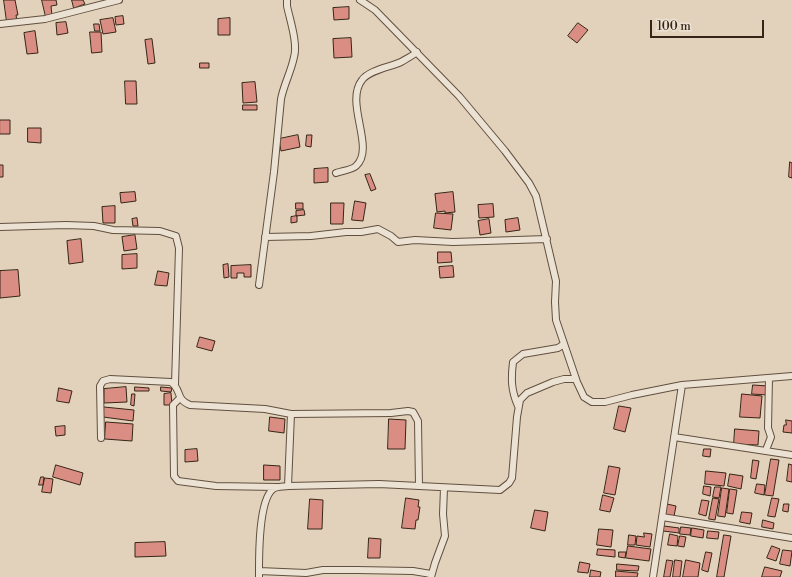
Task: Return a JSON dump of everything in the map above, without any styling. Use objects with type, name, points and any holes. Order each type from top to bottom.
[{"type":"street","points":[[0,24],[45,19],[119,0]]},
{"type":"street","points":[[259,285],[281,99],[296,49],[287,0]]},
{"type":"street","points":[[360,0],[375,10],[459,96],[529,183],[536,196],[556,281],[556,320],[576,379],[584,397],[592,402],[605,402],[682,385],[792,376]]},
{"type":"street","points":[[336,173],[355,167],[362,157],[362,134],[357,111],[356,89],[363,78],[377,70],[400,62],[417,52]]},
{"type":"street","points":[[0,227],[66,225],[94,226],[113,230],[160,231],[176,236],[179,248],[175,384],[180,398],[190,405],[265,409],[291,414],[413,412],[418,420],[419,486]]},
{"type":"street","points":[[265,237],[311,236],[346,232],[362,232],[378,229],[391,236],[398,242],[415,240],[453,242],[546,239]]},
{"type":"street","points":[[518,406],[513,394],[513,362],[523,354],[558,348],[564,344]]},
{"type":"street","points":[[766,450],[771,437],[768,428],[769,378]]},
{"type":"street","points":[[101,438],[100,386],[103,381],[110,379],[162,381],[175,384]]},
{"type":"street","points":[[180,398],[173,405],[174,476],[178,481],[216,486],[278,487],[380,484],[500,490],[509,483],[513,470],[518,406],[520,400],[527,393],[559,381],[576,379]]},
{"type":"street","points":[[653,577],[682,385]]},
{"type":"street","points":[[288,486],[291,414]]},
{"type":"street","points":[[674,437],[792,455]]},
{"type":"street","points":[[278,487],[272,490],[268,495],[262,516],[259,574],[306,573],[323,570],[357,570],[413,571],[431,576],[434,563],[445,536],[443,514],[444,488]]},
{"type":"street","points":[[662,517],[792,538]]},
{"type":"building","points":[[4,0],[15,0],[18,15],[16,15],[17,21],[7,22]]},
{"type":"building","points":[[42,0],[56,0],[57,5],[51,6],[52,16],[46,17]]},
{"type":"building","points":[[72,0],[83,0],[85,4],[74,8]]},
{"type":"building","points":[[349,7],[349,19],[334,20],[333,8]]},
{"type":"building","points":[[123,16],[124,24],[116,25],[115,17]]},
{"type":"building","points":[[113,18],[116,32],[103,34],[100,20]]},
{"type":"building","points":[[230,18],[230,35],[218,35],[218,19]]},
{"type":"building","points":[[66,22],[68,33],[57,35],[56,23]]},
{"type":"building","points":[[578,23],[588,30],[577,43],[568,36]]},
{"type":"building","points":[[94,24],[99,24],[100,31],[95,31]]},
{"type":"building","points":[[35,31],[38,53],[27,54],[24,33]]},
{"type":"building","points":[[90,32],[101,32],[102,52],[92,53]]},
{"type":"building","points":[[351,38],[352,57],[334,58],[333,39]]},
{"type":"building","points":[[152,39],[155,63],[148,64],[145,40]]},
{"type":"building","points":[[200,63],[209,63],[209,68],[200,68]]},
{"type":"building","points":[[125,81],[136,81],[137,104],[126,104]]},
{"type":"building","points":[[255,82],[257,102],[243,103],[242,83]]},
{"type":"building","points":[[243,105],[257,105],[257,110],[243,110]]},
{"type":"building","points":[[0,120],[10,120],[10,134],[0,134]]},
{"type":"building","points":[[28,128],[41,128],[41,143],[28,142]]},
{"type":"building","points":[[298,135],[300,147],[281,151],[279,139]]},
{"type":"building","points":[[307,135],[312,135],[311,147],[306,146]]},
{"type":"building","points":[[790,162],[792,163],[792,178],[789,177]]},
{"type":"building","points":[[0,165],[3,165],[3,177],[0,177]]},
{"type":"building","points":[[328,168],[328,182],[314,183],[314,169]]},
{"type":"building","points":[[370,174],[376,189],[371,191],[365,175]]},
{"type":"building","points":[[135,192],[136,201],[121,203],[120,193]]},
{"type":"building","points":[[453,192],[455,212],[437,212],[435,194]]},
{"type":"building","points":[[355,201],[366,203],[363,221],[352,220]]},
{"type":"building","points":[[296,203],[303,203],[303,209],[296,209]]},
{"type":"building","points":[[331,203],[344,203],[343,224],[331,224]]},
{"type":"building","points":[[493,204],[494,217],[479,218],[478,205]]},
{"type":"building","points":[[115,206],[115,223],[103,223],[102,207]]},
{"type":"building","points":[[304,210],[305,215],[296,216],[296,211]]},
{"type":"building","points":[[436,213],[453,214],[451,230],[434,228]]},
{"type":"building","points":[[297,216],[297,222],[291,223],[291,217]]},
{"type":"building","points":[[137,218],[138,226],[133,226],[132,219]]},
{"type":"building","points":[[518,218],[520,230],[506,232],[505,220]]},
{"type":"building","points":[[489,219],[491,233],[480,235],[478,221]]},
{"type":"building","points":[[135,235],[137,249],[124,251],[122,237]]},
{"type":"building","points":[[81,239],[83,262],[69,264],[67,241]]},
{"type":"building","points":[[438,252],[451,252],[452,262],[438,263]]},
{"type":"building","points":[[137,254],[137,268],[122,269],[122,255]]},
{"type":"building","points":[[228,264],[229,277],[224,278],[223,265]]},
{"type":"building","points":[[251,265],[251,277],[244,277],[244,273],[237,273],[237,278],[231,278],[231,266]]},
{"type":"building","points":[[453,266],[454,277],[440,278],[439,267]]},
{"type":"building","points":[[18,270],[20,296],[0,298],[0,271]]},
{"type":"building","points":[[158,271],[169,273],[167,286],[155,285]]},
{"type":"building","points":[[200,337],[215,341],[212,351],[197,347]]},
{"type":"building","points":[[753,385],[768,386],[768,395],[752,394]]},
{"type":"building","points":[[126,387],[127,402],[104,403],[104,389]]},
{"type":"building","points":[[135,387],[149,388],[149,391],[135,391]]},
{"type":"building","points":[[161,387],[172,388],[171,392],[161,391]]},
{"type":"building","points":[[59,388],[72,391],[69,403],[57,401]]},
{"type":"building","points":[[171,393],[172,405],[164,405],[164,394]]},
{"type":"building","points":[[132,394],[135,394],[134,406],[131,405]]},
{"type":"building","points":[[742,394],[762,396],[760,418],[740,417]]},
{"type":"building","points":[[619,406],[631,408],[625,432],[614,429]]},
{"type":"building","points":[[104,407],[134,410],[133,421],[103,417]]},
{"type":"building","points":[[270,417],[285,419],[284,433],[269,431]]},
{"type":"building","points":[[389,419],[406,420],[405,449],[388,449]]},
{"type":"building","points":[[786,420],[792,421],[792,433],[783,432],[784,425],[786,425]]},
{"type":"building","points":[[106,422],[133,424],[132,441],[105,439]]},
{"type":"building","points":[[65,426],[65,435],[56,436],[55,427]]},
{"type":"building","points":[[735,429],[759,431],[758,445],[734,444]]},
{"type":"building","points":[[197,449],[198,461],[185,462],[185,450]]},
{"type":"building","points":[[704,449],[711,449],[710,457],[703,456]]},
{"type":"building","points":[[771,459],[779,460],[773,496],[765,495]]},
{"type":"building","points":[[753,460],[759,461],[756,479],[751,478]]},
{"type":"building","points":[[789,464],[792,465],[792,482],[787,481]]},
{"type":"building","points":[[56,465],[83,473],[80,485],[53,477]]},
{"type":"building","points":[[264,465],[280,466],[280,480],[264,480]]},
{"type":"building","points":[[609,466],[620,468],[615,495],[604,493]]},
{"type":"building","points":[[706,471],[726,473],[724,486],[705,484]]},
{"type":"building","points":[[730,474],[743,476],[741,489],[728,486]]},
{"type":"building","points":[[41,477],[44,477],[43,485],[39,485]]},
{"type":"building","points":[[45,478],[53,479],[51,493],[42,492]]},
{"type":"building","points":[[757,484],[765,485],[764,495],[755,493]]},
{"type":"building","points":[[704,486],[711,487],[710,496],[703,494]]},
{"type":"building","points":[[715,487],[721,487],[719,498],[713,497]]},
{"type":"building","points":[[722,488],[729,489],[725,517],[718,516]]},
{"type":"building","points":[[730,489],[737,490],[733,514],[727,513]]},
{"type":"building","points":[[603,495],[614,498],[610,512],[600,510]]},
{"type":"building","points":[[406,498],[419,500],[418,507],[420,507],[415,529],[402,528]]},
{"type":"building","points":[[713,498],[719,499],[715,520],[709,519]]},
{"type":"building","points":[[772,498],[779,499],[775,517],[768,516]]},
{"type":"building","points":[[310,499],[323,500],[322,529],[308,529]]},
{"type":"building","points":[[702,500],[709,501],[706,516],[699,514]]},
{"type":"building","points":[[667,504],[676,506],[674,516],[665,515]]},
{"type":"building","points":[[784,504],[789,504],[788,512],[783,511]]},
{"type":"building","points":[[535,510],[548,512],[545,531],[531,528]]},
{"type":"building","points":[[742,512],[752,513],[750,524],[740,522]]},
{"type":"building","points":[[763,520],[774,523],[773,529],[762,527]]},
{"type":"building","points":[[664,526],[679,528],[679,533],[663,531]]},
{"type":"building","points":[[681,527],[691,528],[690,535],[680,534]]},
{"type":"building","points":[[692,528],[704,530],[703,538],[691,536]]},
{"type":"building","points":[[599,529],[613,530],[611,547],[597,545]]},
{"type":"building","points":[[708,531],[719,532],[718,539],[707,538]]},
{"type":"building","points":[[644,533],[652,534],[650,547],[636,545],[637,536],[644,537]]},
{"type":"building","points":[[670,534],[678,536],[677,546],[668,545]]},
{"type":"building","points":[[629,535],[636,536],[635,545],[628,545]]},
{"type":"building","points":[[724,535],[731,536],[724,577],[717,577]]},
{"type":"building","points":[[680,536],[686,537],[684,547],[678,546]]},
{"type":"building","points":[[369,538],[381,539],[380,558],[368,558]]},
{"type":"building","points":[[165,542],[166,556],[135,557],[135,543]]},
{"type":"building","points":[[628,546],[651,549],[649,561],[626,558]]},
{"type":"building","points":[[772,546],[780,549],[776,561],[767,558]]},
{"type":"building","points":[[598,549],[615,550],[615,557],[597,555]]},
{"type":"building","points":[[783,550],[792,551],[790,566],[780,564]]},
{"type":"building","points":[[619,552],[626,552],[625,558],[619,557]]},
{"type":"building","points":[[706,552],[712,553],[708,572],[702,570]]},
{"type":"building","points":[[667,560],[673,561],[670,577],[664,577]]},
{"type":"building","points":[[675,560],[682,561],[680,577],[673,577]]},
{"type":"building","points":[[686,560],[700,563],[698,577],[683,577]]},
{"type":"building","points":[[580,562],[590,564],[588,573],[578,572]]},
{"type":"building","points":[[617,564],[639,566],[638,571],[617,570]]},
{"type":"building","points":[[765,567],[782,571],[780,577],[762,577]]},
{"type":"building","points":[[591,570],[601,572],[600,577],[590,577]]},
{"type":"building","points":[[616,571],[638,573],[637,577],[616,577]]}]
